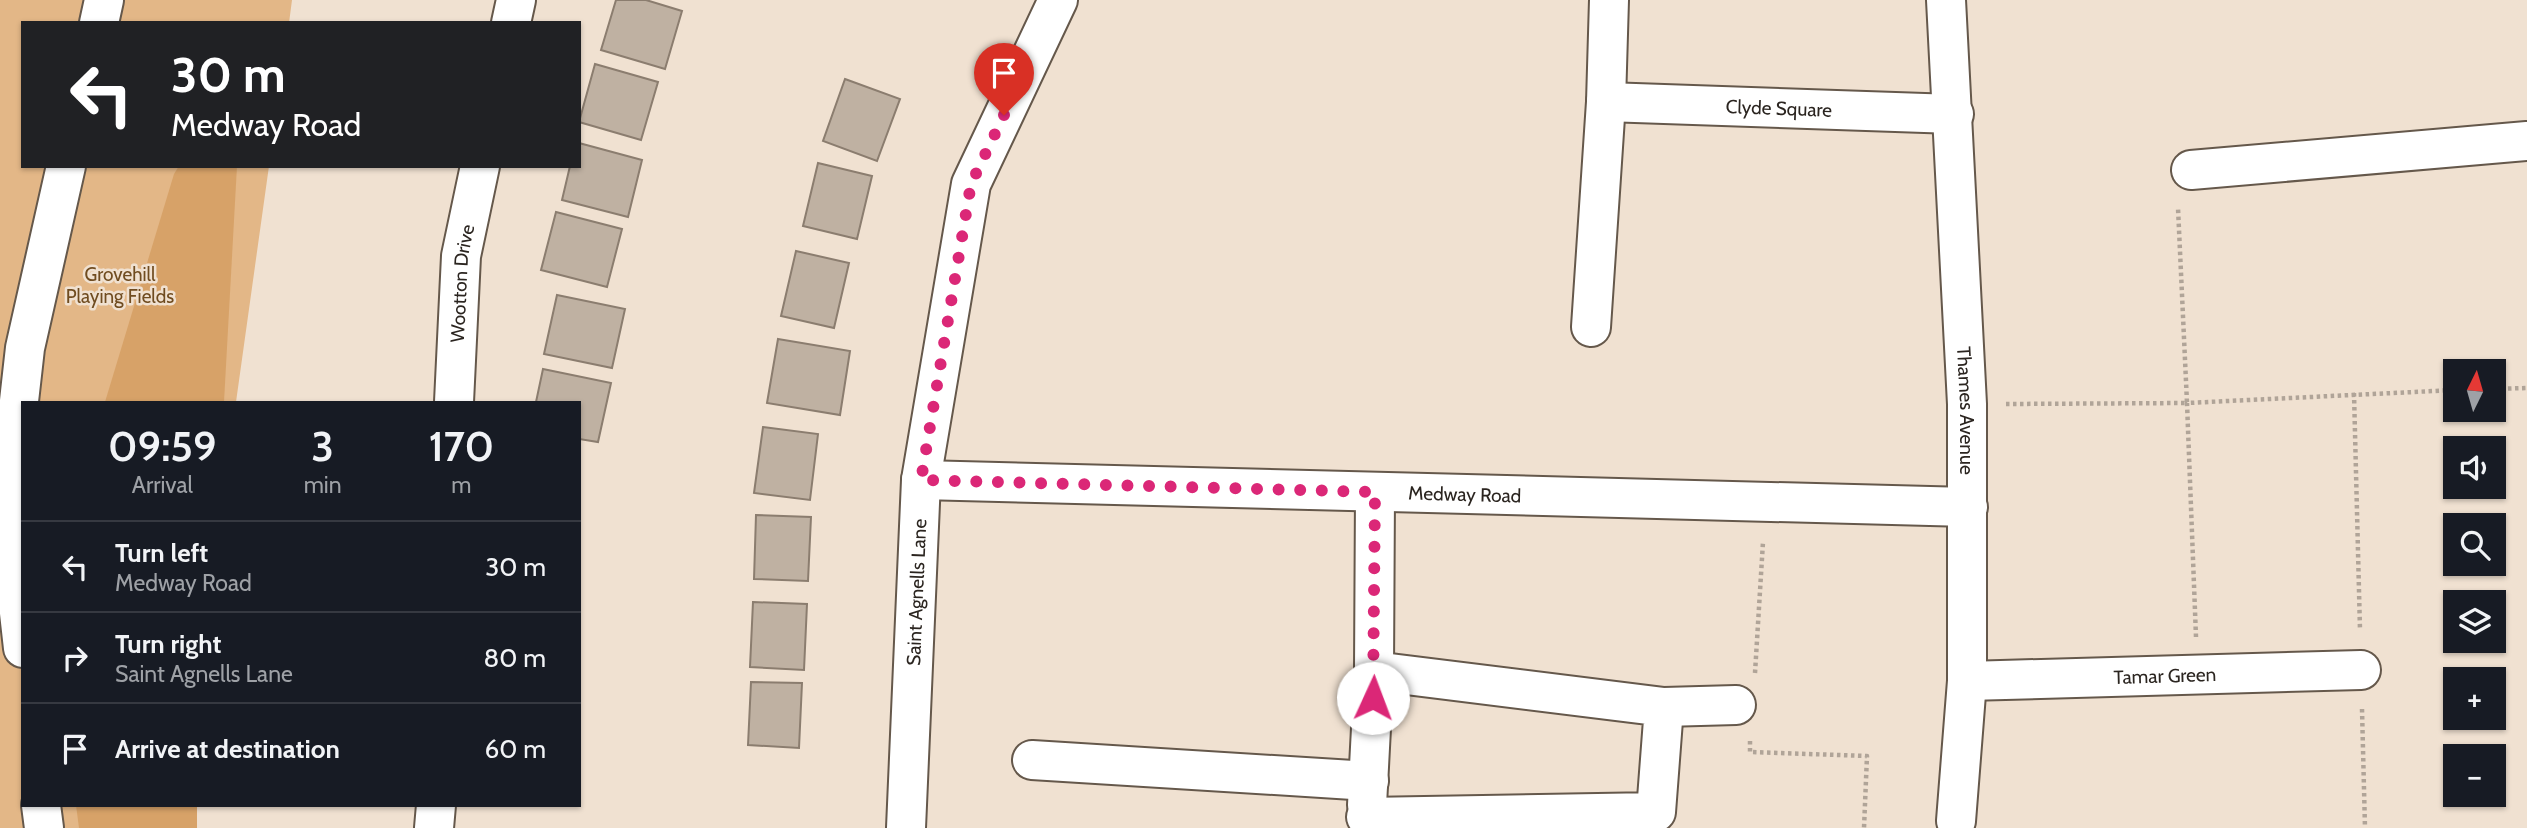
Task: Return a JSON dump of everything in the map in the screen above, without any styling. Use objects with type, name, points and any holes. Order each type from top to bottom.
[{"type":"street","points":[[99,21],[104,0]]},
{"type":"street","points":[[511,21],[516,0]]},
{"type":"street","name":"Saint Agnells Lane","points":[[906,828],[921,480],[971,184],[1058,0]]},
{"type":"street","points":[[1591,327],[1606,102],[1609,0]]},
{"type":"street","name":"Thames Avenue","points":[[1947,0],[1967,404],[1967,681],[1956,821]]},
{"type":"street","name":"Clyde Square","points":[[1606,102],[1954,114]]},
{"type":"street","points":[[2184,183],[2527,141]]},
{"type":"street","points":[[21,631],[6,507],[25,348],[66,168]]},
{"type":"street","name":"Wootton Drive","points":[[454,401],[461,256],[480,168]]},
{"type":"street","name":"Medway Road","points":[[921,480],[1968,507]]},
{"type":"street","points":[[1367,809],[1374,671],[1375,492]]},
{"type":"street","name":"Tamar Green","points":[[1967,681],[2197,677],[2361,670]]},
{"type":"street","points":[[1374,671],[1664,707],[1747,708]]},
{"type":"street","points":[[1032,760],[1367,809],[1656,812],[1664,707]]},
{"type":"street","points":[[41,807],[44,828]]},
{"type":"street","points":[[434,828],[436,807]]},
{"type":"path","points":[[2184,183],[2187,402],[2197,677]]},
{"type":"path","points":[[2506,389],[2527,388]]},
{"type":"path","points":[[1967,404],[2187,402],[2443,390]]},
{"type":"path","points":[[2354,393],[2365,828]]},
{"type":"path","points":[[1766,502],[1747,708],[1749,752],[1867,756],[1864,828]]},
{"type":"green space","name":"Grovehill Playing Fields","points":[[0,0],[292,0],[289,21],[21,21],[21,168],[269,168],[236,401],[21,401],[21,807],[195,807],[194,828],[0,828]]},
{"type":"shaded area","points":[[178,168],[237,168],[224,401],[105,401]]},
{"type":"shaded area","points":[[76,807],[197,807],[197,828],[79,828]]},
{"type":"building","points":[[616,0],[646,0],[682,11],[665,69],[601,50]]},
{"type":"building","points":[[595,64],[658,82],[641,140],[581,123]]},
{"type":"building","points":[[845,79],[900,99],[877,161],[823,141]]},
{"type":"building","points":[[581,144],[642,160],[628,217],[562,200],[570,168],[581,168]]},
{"type":"building","points":[[818,163],[872,176],[857,239],[803,226]]},
{"type":"building","points":[[556,212],[622,229],[607,287],[541,270]]},
{"type":"building","points":[[796,251],[849,263],[834,328],[781,316]]},
{"type":"building","points":[[557,295],[625,309],[612,368],[544,354]]},
{"type":"building","points":[[778,339],[850,351],[840,415],[767,403]]},
{"type":"building","points":[[543,369],[611,383],[598,442],[581,439],[581,401],[536,401]]},
{"type":"building","points":[[763,427],[818,434],[810,500],[754,493]]},
{"type":"building","points":[[756,515],[811,517],[808,581],[754,579]]},
{"type":"building","points":[[753,602],[807,604],[804,670],[750,667]]},
{"type":"building","points":[[751,682],[802,683],[799,748],[748,745]]},
{"type":"route","points":[[1004,115],[971,184],[921,480],[1375,492],[1373,698]]}]
